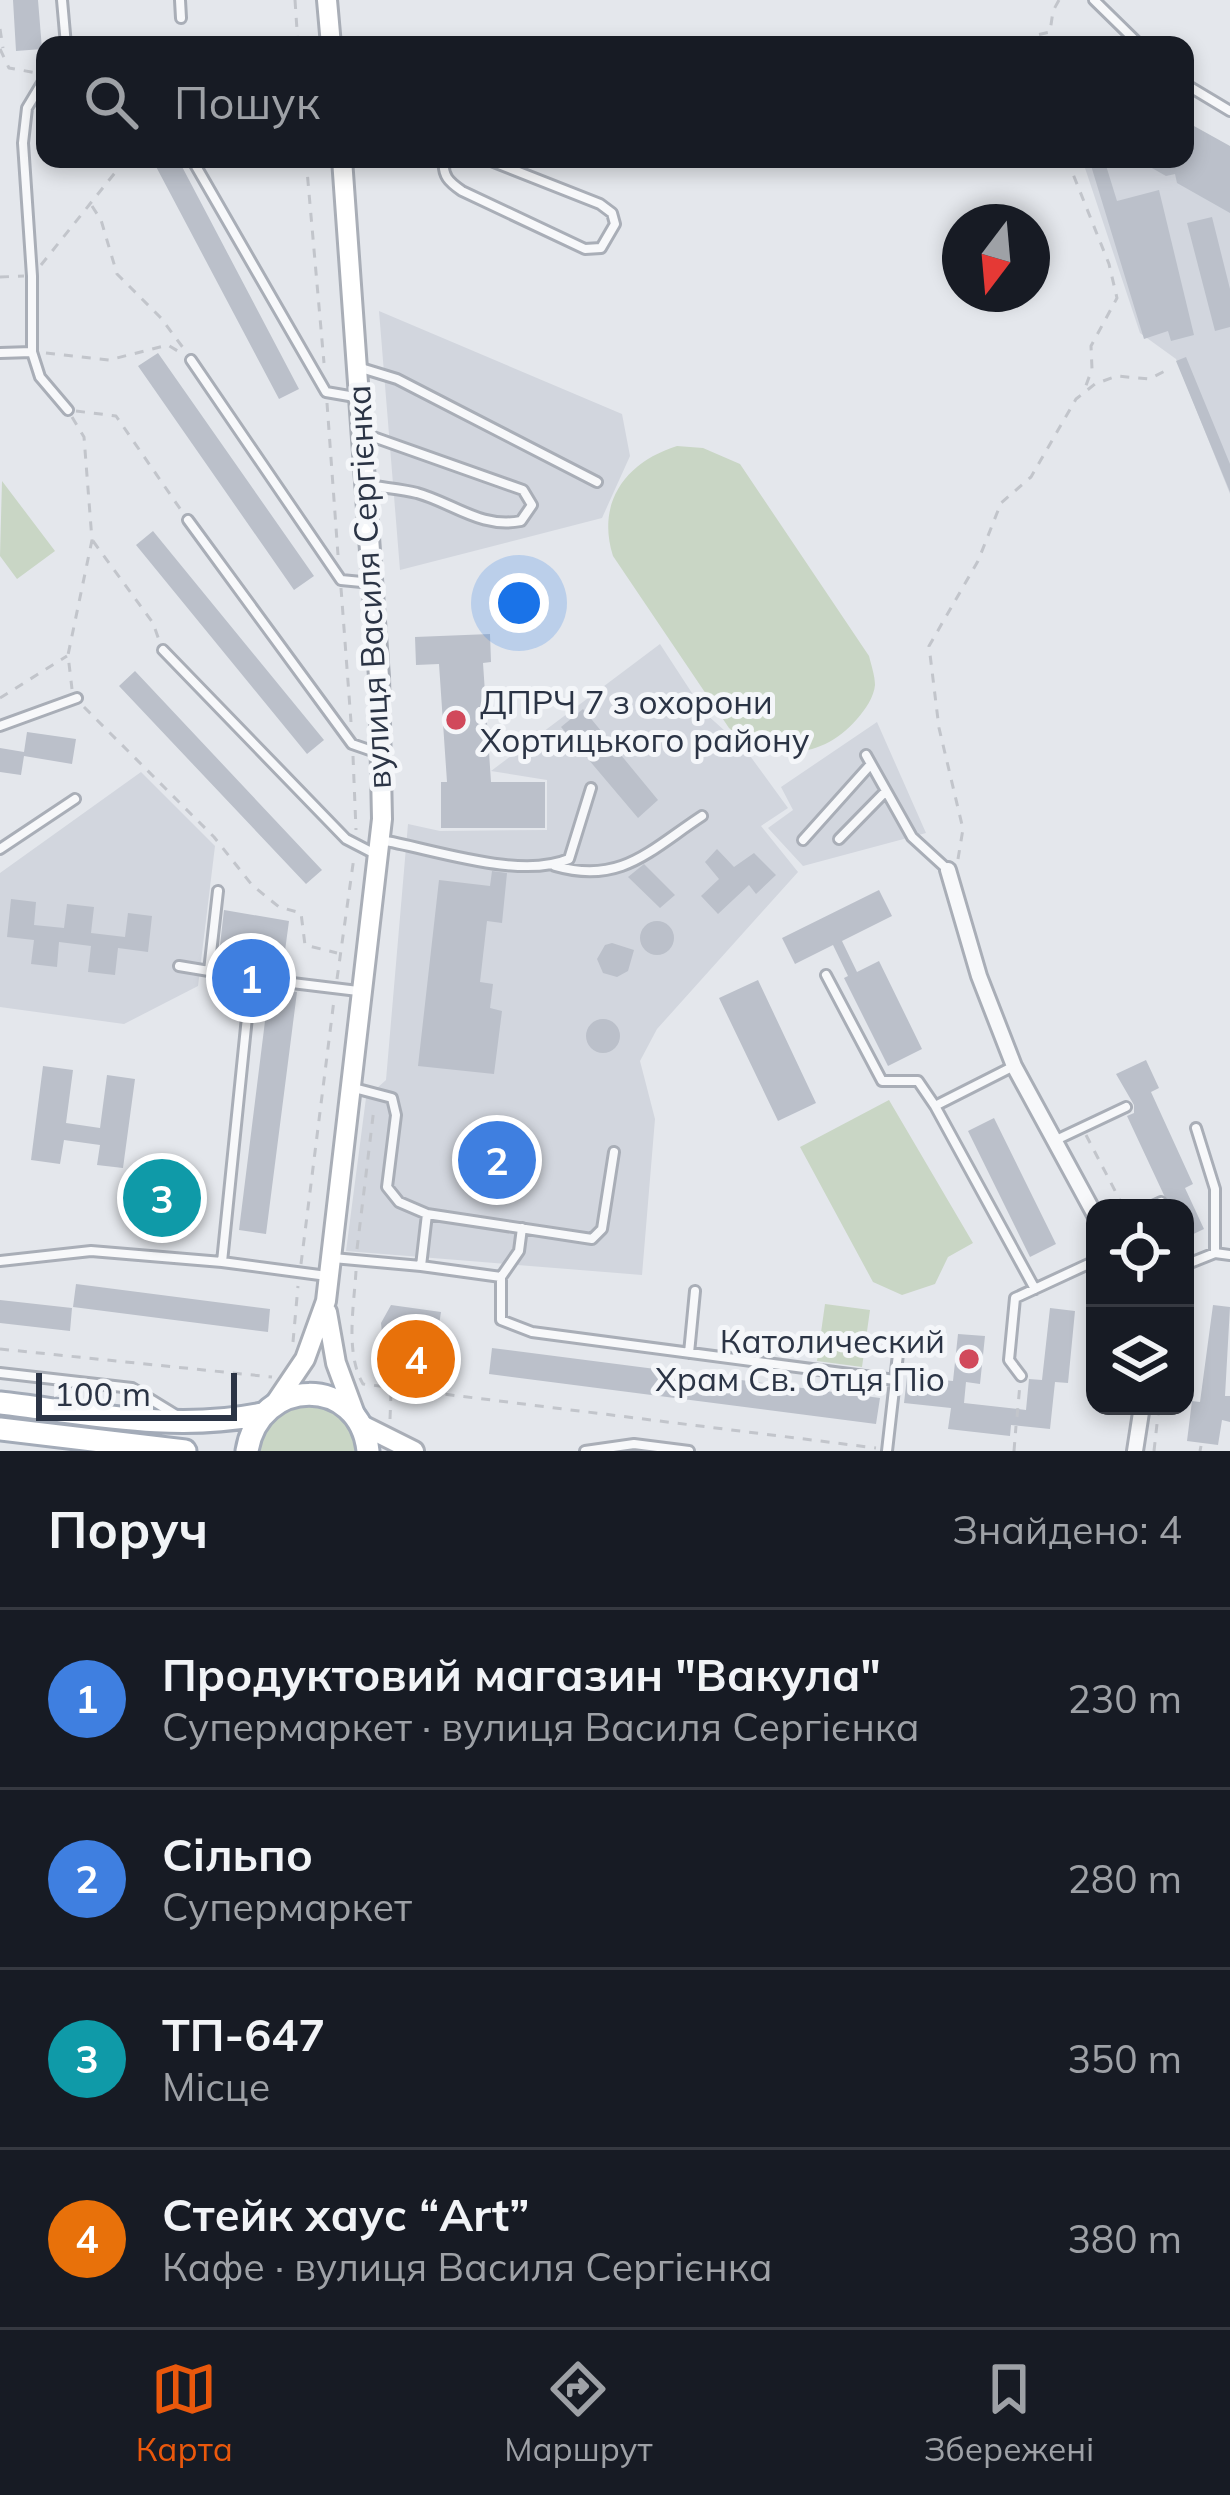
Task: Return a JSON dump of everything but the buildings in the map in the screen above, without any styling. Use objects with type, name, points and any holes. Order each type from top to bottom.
[{"type":"main road","points":[[327,0],[330,36]]},
{"type":"main road","name":"вулиця Василя Сергієнка","points":[[269,1408],[305,1359],[326,1301],[378,847],[382,755],[343,168]]},
{"type":"main road","name":"вулиця Василя Сергієнка","points":[[326,1301],[336,1363],[359,1421]]},
{"type":"main road","points":[[0,1402],[188,1422],[269,1408],[293,1395],[328,1397],[359,1421],[414,1451]]},
{"type":"main road","points":[[248,1451],[252,1430],[269,1408]]},
{"type":"main road","points":[[359,1421],[368,1451]]},
{"type":"main road","points":[[0,1429],[184,1451]]},
{"type":"street","points":[[951,877],[979,976],[1014,1066],[1086,1199]]},
{"type":"street","points":[[1135,1451],[1141,1415]]},
{"type":"lane","points":[[62,0],[65,36]]},
{"type":"lane","points":[[180,0],[181,18]]},
{"type":"lane","points":[[1094,0],[1131,36]]},
{"type":"lane","points":[[1194,89],[1230,111]]},
{"type":"lane","points":[[36,92],[27,108],[23,142],[32,352],[40,377],[68,410]]},
{"type":"lane","points":[[197,168],[326,392],[357,397]]},
{"type":"lane","points":[[443,168],[450,183],[463,190],[585,249],[601,248],[615,224],[612,213],[509,168]]},
{"type":"lane","points":[[0,353],[32,352]]},
{"type":"lane","points":[[191,360],[340,580],[372,584]]},
{"type":"lane","points":[[355,366],[397,379],[597,482]]},
{"type":"lane","points":[[362,433],[523,490],[532,505],[520,521],[508,524],[480,520],[418,493],[366,485]]},
{"type":"lane","points":[[188,520],[352,743],[382,755]]},
{"type":"lane","points":[[163,650],[356,847],[554,866],[583,874],[620,870],[702,816]]},
{"type":"lane","points":[[0,726],[77,698]]},
{"type":"lane","points":[[803,841],[868,759],[912,837],[951,877]]},
{"type":"lane","points":[[554,866],[569,860],[592,788]]},
{"type":"lane","points":[[839,839],[886,791]]},
{"type":"lane","points":[[0,849],[76,799]]},
{"type":"lane","points":[[209,970],[218,891]]},
{"type":"lane","points":[[179,966],[363,992]]},
{"type":"lane","points":[[826,975],[882,1081],[917,1081],[935,1106],[1034,1288]]},
{"type":"lane","points":[[222,1262],[251,978]]},
{"type":"lane","points":[[935,1106],[1014,1066]]},
{"type":"lane","points":[[353,1088],[392,1098],[396,1115],[387,1186],[399,1202],[427,1214],[587,1239],[598,1235],[614,1152]]},
{"type":"lane","points":[[1054,1141],[1126,1107]]},
{"type":"lane","points":[[1196,1129],[1215,1189],[1215,1253]]},
{"type":"lane","points":[[421,1266],[427,1214]]},
{"type":"lane","points":[[522,1228],[519,1251],[502,1277],[499,1313],[505,1323],[560,1337],[895,1380]]},
{"type":"lane","points":[[0,1261],[91,1251],[300,1273],[356,1261],[502,1277]]},
{"type":"lane","points":[[1194,1261],[1215,1253],[1230,1255]]},
{"type":"lane","points":[[1021,1376],[1009,1360],[1015,1298],[1086,1265]]},
{"type":"lane","points":[[689,1352],[695,1292]]},
{"type":"lane","points":[[887,1450],[898,1354]]},
{"type":"lane","points":[[0,1373],[133,1388],[188,1422]]},
{"type":"lane","points":[[585,1451],[634,1444],[689,1451]]},
{"type":"path","points":[[295,0],[297,36]]},
{"type":"path","points":[[1032,36],[1050,32],[1059,0]]},
{"type":"path","points":[[0,29],[9,68],[36,74]]},
{"type":"path","points":[[0,277],[32,276],[119,168]]},
{"type":"path","points":[[292,1355],[356,847],[307,168]]},
{"type":"path","points":[[1071,168],[1109,264],[1117,298],[1091,346],[1092,369],[1083,393]]},
{"type":"path","points":[[92,206],[118,274],[161,317],[191,360]]},
{"type":"path","points":[[32,352],[109,360],[168,345],[191,360]]},
{"type":"path","points":[[951,877],[963,829],[938,728],[929,646],[978,562],[1001,503],[1030,477],[1076,398],[1117,376],[1149,380],[1165,371]]},
{"type":"path","points":[[68,410],[116,416],[188,520]]},
{"type":"path","points":[[68,410],[84,437],[92,540],[68,655],[70,685],[77,698],[214,837],[253,885],[279,907],[302,913],[305,945],[340,953]]},
{"type":"path","points":[[92,540],[153,623],[163,650]]},
{"type":"path","points":[[0,698],[68,655]]},
{"type":"path","points":[[374,1108],[352,1336],[363,1384],[887,1450]]},
{"type":"path","points":[[1082,1128],[1119,1199]]},
{"type":"path","points":[[0,1349],[266,1379],[285,1372]]},
{"type":"path","points":[[1017,1417],[1021,1376]]},
{"type":"path","points":[[1154,1451],[1158,1415]]},
{"type":"path","points":[[1014,1451],[1016,1426]]},
{"type":"shaded area","points":[[1230,151],[1230,494],[1176,359],[1140,333],[1085,168],[1194,168],[1194,157]]},
{"type":"shaded area","points":[[379,311],[622,414],[630,456],[602,518],[400,570]]},
{"type":"shaded area","points":[[660,644],[705,713],[745,749],[788,808],[761,826],[798,872],[657,1029],[640,1061],[655,1119],[642,1275],[346,1251],[366,1098],[386,1080],[408,824],[440,831],[547,830],[547,780],[491,771]]},
{"type":"shaded area","points":[[877,722],[926,833],[803,866],[768,828],[793,810],[781,787]]},
{"type":"shaded area","points":[[141,772],[215,846],[198,986],[124,1024],[0,1007],[0,873]]},
{"type":"green space","points":[[677,446],[703,448],[740,464],[869,656],[875,685],[871,699],[857,719],[828,743],[795,752],[778,751],[761,747],[729,728],[613,556],[609,518],[620,487],[643,462]]},
{"type":"green space","points":[[2,481],[55,551],[17,579],[0,556]]},
{"type":"green space","points":[[889,1100],[973,1243],[948,1257],[935,1284],[902,1295],[873,1282],[800,1147]]},
{"type":"green space","points":[[825,1304],[870,1310],[862,1367],[817,1361]]},
{"type":"green space","points":[[298,1403],[339,1414],[358,1451],[259,1451],[270,1420]]},
{"type":"place","name":"ДПРЧ 7 з охорони Хортицького району","points":[[456,720]]},
{"type":"place","name":"Продуктовий магазин \"Вакула\"","points":[[251,978]]},
{"type":"place","name":"Сільпо","points":[[497,1160]]},
{"type":"place","name":"ТП-647","points":[[162,1198]]},
{"type":"place","name":"Стейк хаус “Art”","points":[[416,1359]]},
{"type":"place","name":"Католический Храм Св. Отця Піо","points":[[969,1359]]}]
